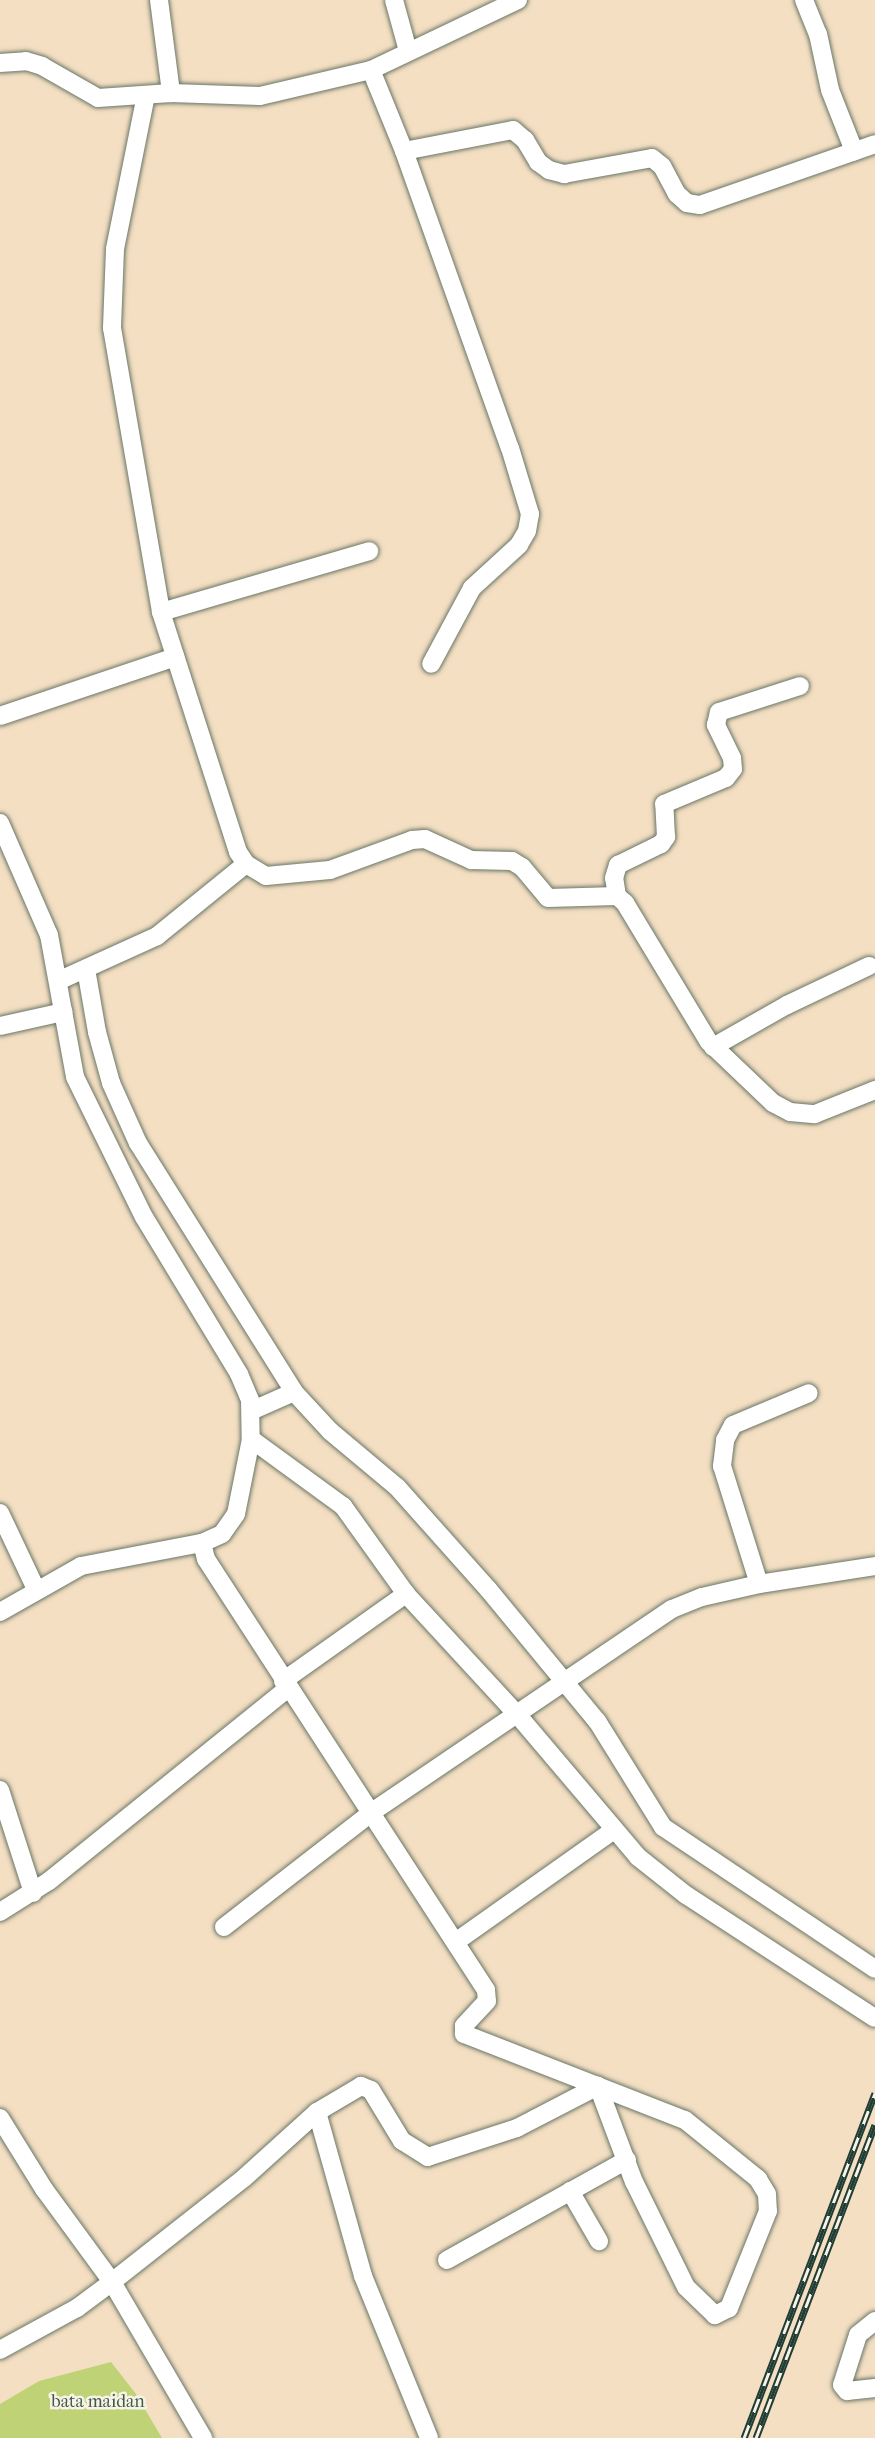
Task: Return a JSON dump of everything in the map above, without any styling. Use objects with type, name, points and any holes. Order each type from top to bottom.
[{"type":"street","points":[[159,0],[171,93]]},
{"type":"street","points":[[394,0],[408,51]]},
{"type":"street","points":[[0,63],[26,61],[42,66],[98,98],[171,93],[260,96],[371,70],[518,0]]},
{"type":"street","points":[[804,0],[818,34],[830,90],[854,151]]},
{"type":"street","points":[[371,70],[404,151],[510,448],[530,514],[527,531],[519,545],[472,588],[431,664]]},
{"type":"street","points":[[146,95],[115,249],[112,328],[161,612],[238,852],[246,864],[272,876],[330,870],[412,840],[425,839],[471,860],[512,861],[522,867],[548,898],[617,896]]},
{"type":"street","points":[[404,151],[513,130],[525,140],[538,162],[549,171],[564,174],[652,158],[662,166],[676,194],[687,203],[700,205],[875,144]]},
{"type":"street","points":[[161,612],[369,551]]},
{"type":"street","points":[[0,717],[175,657]]},
{"type":"street","points":[[801,686],[720,712],[716,725],[733,769],[726,778],[664,804],[666,837],[661,844],[618,865],[614,878],[617,896],[713,1047],[773,1103],[790,1112],[815,1114],[875,1090]]},
{"type":"street","points":[[0,823],[38,903],[58,981],[75,1077],[144,1217],[239,1374],[251,1411],[251,1440],[231,1526],[202,1543],[81,1566],[36,1589],[0,1612]]},
{"type":"street","points":[[58,981],[167,930],[246,864]]},
{"type":"street","points":[[713,1047],[787,1005],[869,966]]},
{"type":"street","points":[[86,969],[97,1032],[111,1083],[138,1143],[290,1394],[404,1494],[557,1685],[603,1730],[663,1827],[875,1969]]},
{"type":"street","points":[[0,1026],[63,1012]]},
{"type":"street","points":[[759,1584],[722,1466],[724,1440],[733,1425],[809,1393]]},
{"type":"street","points":[[251,1411],[290,1394]]},
{"type":"street","points":[[251,1440],[343,1506],[406,1593],[516,1713],[638,1857],[686,1895],[875,2018]]},
{"type":"street","points":[[0,1513],[36,1589]]},
{"type":"street","points":[[202,1543],[213,1574],[457,1941],[488,1996],[484,2006],[464,2026],[464,2034],[598,2086],[685,2120],[758,2180],[767,2194],[768,2211],[729,2308],[722,2313],[715,2315],[705,2309],[686,2287],[627,2160],[598,2086]]},
{"type":"street","points":[[224,1927],[372,1812],[557,1685],[672,1610],[702,1597],[759,1584],[875,1566]]},
{"type":"street","points":[[0,1912],[33,1893],[286,1684],[406,1593]]},
{"type":"street","points":[[0,1790],[33,1893]]},
{"type":"street","points":[[457,1941],[614,1830]]},
{"type":"street","points":[[0,2350],[77,2308],[244,2178],[317,2112],[361,2086],[367,2087],[402,2141],[428,2157],[517,2128],[598,2086]]},
{"type":"street","points":[[317,2112],[356,2257],[429,2438]]},
{"type":"street","points":[[0,2118],[44,2189],[112,2282],[203,2438]]},
{"type":"street","points":[[447,2260],[627,2160]]},
{"type":"street","points":[[570,2191],[599,2241]]},
{"type":"street","points":[[875,2321],[858,2335],[842,2385],[847,2391],[875,2388]]},
{"type":"green space","name":"bata maidan","points":[[111,2362],[136,2394],[162,2438],[0,2438],[0,2404],[39,2381]]},
{"type":"railway","points":[[744,2438],[875,2093]]},
{"type":"railway","points":[[756,2438],[875,2125]]}]
